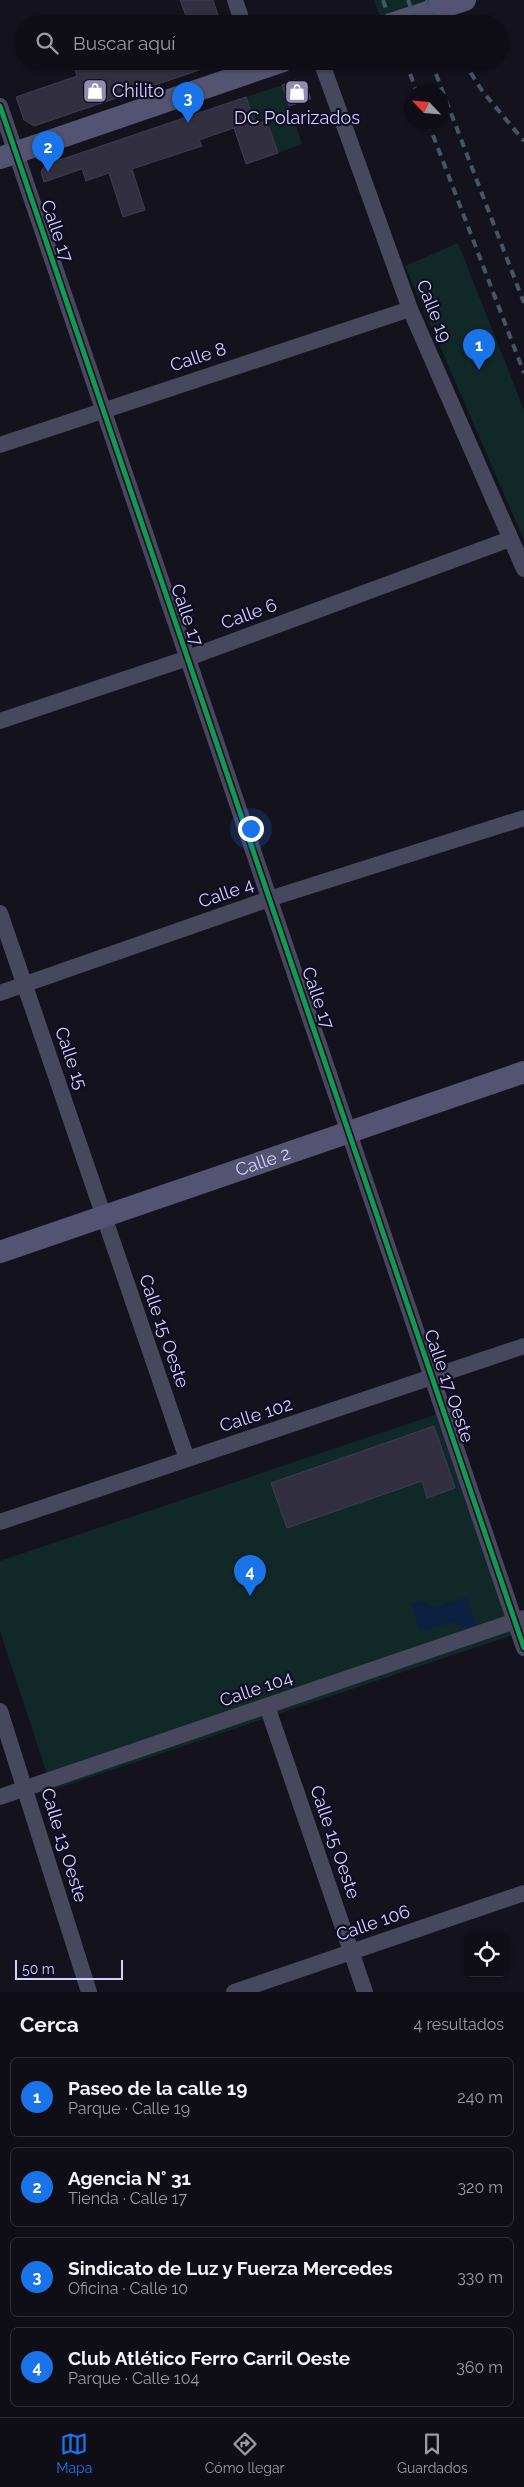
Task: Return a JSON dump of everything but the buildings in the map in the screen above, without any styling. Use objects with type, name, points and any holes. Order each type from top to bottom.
[{"type":"street","points":[[235,0],[240,15]]},
{"type":"street","points":[[419,15],[465,0]]},
{"type":"street","points":[[8,156],[243,70]]},
{"type":"street","name":"Calle 19","points":[[325,70],[410,308],[524,569]]},
{"type":"street","name":"Calle 17","points":[[0,106],[8,156],[103,410],[349,1132]]},
{"type":"street","name":"Calle 8","points":[[0,445],[410,308]]},
{"type":"street","name":"Calle 6","points":[[0,721],[188,658],[510,539]]},
{"type":"street","name":"Calle 4","points":[[0,993],[269,899],[524,818]]},
{"type":"street","name":"Calle 15","points":[[0,913],[104,1216]]},
{"type":"street","name":"Calle 2","points":[[0,1252],[524,1072]]},
{"type":"street","name":"Calle 17 Oeste","points":[[349,1132],[432,1377],[520,1620],[524,1648]]},
{"type":"street","name":"Calle 15 Oeste","points":[[104,1216],[187,1459]]},
{"type":"street","name":"Calle 102","points":[[0,1522],[524,1346]]},
{"type":"street","name":"Calle 104","points":[[0,1797],[520,1620]]},
{"type":"street","name":"Calle 15 Oeste","points":[[268,1706],[365,1992]]},
{"type":"street","name":"Calle 13 Oeste","points":[[0,1711],[89,1992]]},
{"type":"street","name":"Calle 106","points":[[234,1992],[524,1893]]},
{"type":"green space","points":[[374,0],[437,0],[393,15],[380,15]]},
{"type":"green space","points":[[282,85],[302,144],[278,153],[267,121],[255,125],[246,97]]},
{"type":"green space","points":[[458,243],[524,410],[524,540],[405,266]]},
{"type":"green space","points":[[440,1413],[513,1635],[52,1790],[0,1631],[0,1561]]},
{"type":"water","points":[[467,1597],[477,1626],[465,1629],[454,1622],[420,1631],[411,1603],[421,1601],[434,1607]]},
{"type":"railway","points":[[383,0],[388,15]]},
{"type":"railway","points":[[408,0],[414,15]]},
{"type":"railway","points":[[426,0],[434,15]]},
{"type":"railway","points":[[408,70],[414,85]]},
{"type":"railway","points":[[434,70],[524,303]]},
{"type":"railway","points":[[469,70],[483,92],[524,141]]},
{"type":"railway","points":[[431,130],[524,373]]},
{"type":"cycle path","points":[[0,106],[524,1648]]},
{"type":"place","name":"Chilito","points":[[95,91]]},
{"type":"place","name":"DC Polarizados","points":[[297,92]]},
{"type":"place","name":"Sindicato de Luz y Fuerza Mercedes","points":[[188,123]]},
{"type":"place","name":"Agencia N° 31","points":[[48,172]]},
{"type":"place","name":"Paseo de la calle 19","points":[[479,370]]},
{"type":"place","name":"Club Atlético Ferro Carril Oeste","points":[[250,1596]]}]
